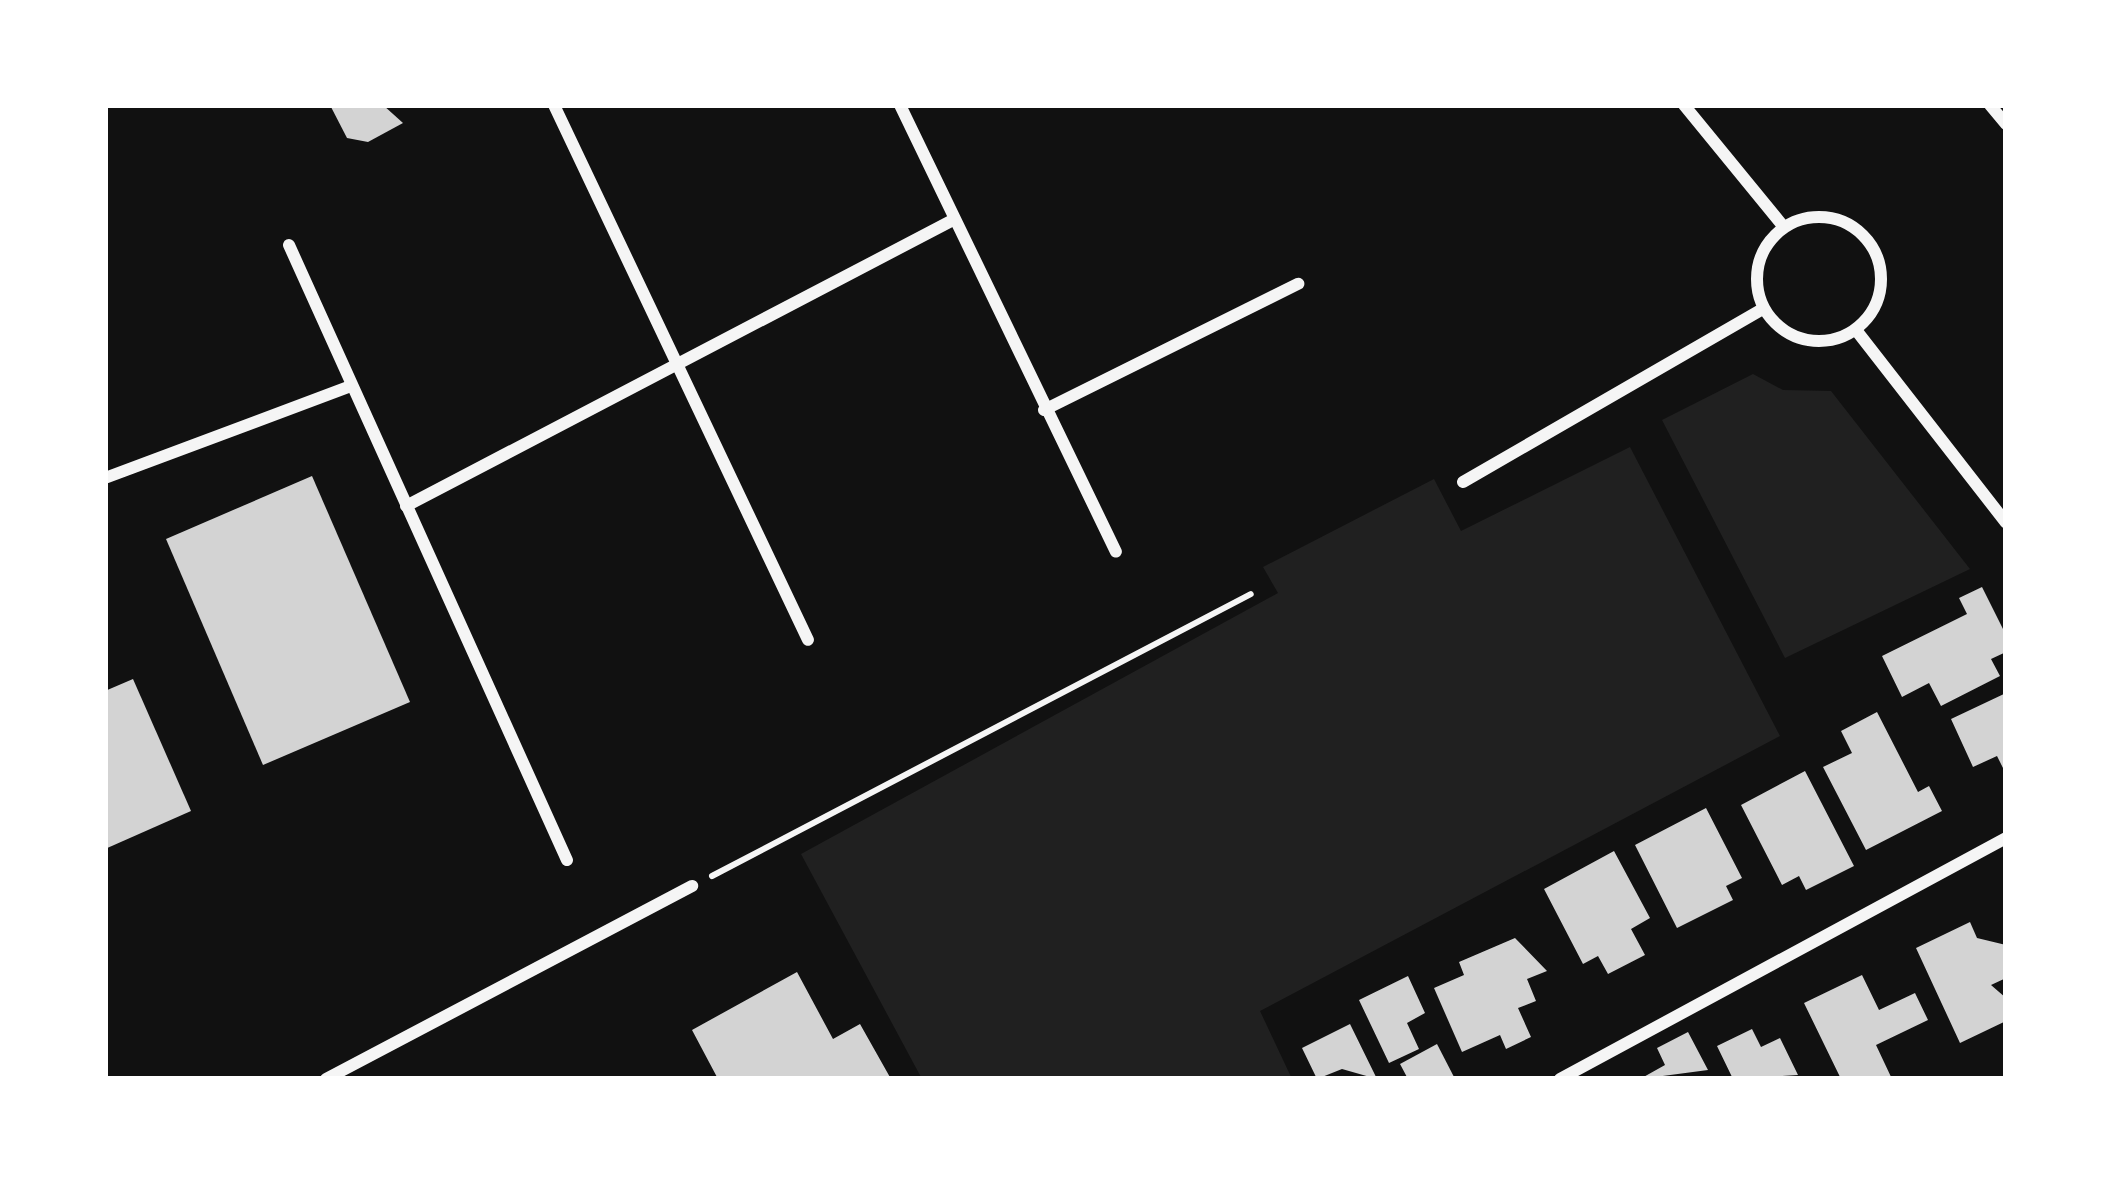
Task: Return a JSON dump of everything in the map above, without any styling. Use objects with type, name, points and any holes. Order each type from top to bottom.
[{"type":"street","points":[[554,105],[808,640]]},
{"type":"street","points":[[900,105],[1116,552]]},
{"type":"street","points":[[1684,105],[1783,226]]},
{"type":"street","points":[[1990,105],[2006,124]]},
{"type":"street","points":[[1824,216],[1863,234],[1880,294],[1856,330],[1816,342],[1763,309],[1755,279],[1783,226],[1824,216]]},
{"type":"street","points":[[406,506],[953,220]]},
{"type":"street","points":[[290,245],[349,387],[567,860]]},
{"type":"street","points":[[1044,410],[1298,284]]},
{"type":"street","points":[[1463,482],[1763,309]]},
{"type":"street","points":[[1856,330],[2006,523]]},
{"type":"street","points":[[105,478],[349,387]]},
{"type":"street","points":[[1560,1079],[2006,838]]},
{"type":"street","points":[[326,1079],[692,886]]},
{"type":"path","points":[[692,886],[1251,595]]},
{"type":"shaded area","points":[[1753,374],[1783,390],[1831,391],[1970,569],[1785,658],[1662,420]]},
{"type":"shaded area","points":[[1630,447],[1780,736],[1260,1011],[1292,1079],[922,1079],[801,854],[1278,593],[1263,567],[1434,479],[1461,531]]},
{"type":"building","points":[[330,105],[383,105],[403,123],[368,142],[347,138]]},
{"type":"building","points":[[312,476],[410,702],[263,765],[166,539]]},
{"type":"building","points":[[1982,587],[2006,635],[2006,652],[1991,659],[2000,676],[1941,706],[1929,683],[1902,697],[1882,656],[1967,614],[1959,598]]},
{"type":"building","points":[[133,679],[191,811],[105,849],[105,691]]},
{"type":"building","points":[[2006,693],[2006,774],[1997,756],[1973,767],[1951,719]]},
{"type":"building","points":[[1877,712],[1918,792],[1929,786],[1942,811],[1866,850],[1823,767],[1852,753],[1841,731]]},
{"type":"building","points":[[1805,771],[1854,866],[1806,890],[1799,876],[1782,885],[1741,805]]},
{"type":"building","points":[[1706,808],[1742,878],[1726,886],[1733,900],[1677,928],[1635,845]]},
{"type":"building","points":[[1614,851],[1650,918],[1631,929],[1645,955],[1608,974],[1598,956],[1583,964],[1544,889]]},
{"type":"building","points":[[1970,922],[1977,938],[2006,945],[2006,978],[1991,985],[2006,998],[2006,1021],[1960,1043],[1916,948]]},
{"type":"building","points":[[1515,938],[1547,971],[1527,979],[1536,1001],[1518,1008],[1531,1037],[1506,1049],[1500,1035],[1462,1052],[1434,988],[1464,975],[1459,962]]},
{"type":"building","points":[[797,972],[833,1039],[860,1024],[891,1079],[718,1079],[692,1030]]},
{"type":"building","points":[[1862,975],[1879,1010],[1915,993],[1928,1020],[1876,1045],[1892,1079],[1841,1079],[1804,1003]]},
{"type":"building","points":[[1408,976],[1425,1013],[1407,1023],[1419,1049],[1389,1063],[1359,1000]]},
{"type":"building","points":[[1350,1024],[1377,1079],[1342,1069],[1317,1079],[1302,1048]]},
{"type":"building","points":[[1752,1029],[1761,1047],[1780,1038],[1798,1075],[1733,1079],[1717,1046]]},
{"type":"building","points":[[1688,1032],[1708,1070],[1640,1079],[1665,1065],[1657,1048]]},
{"type":"building","points":[[1437,1044],[1454,1077],[1408,1079],[1400,1064]]}]
